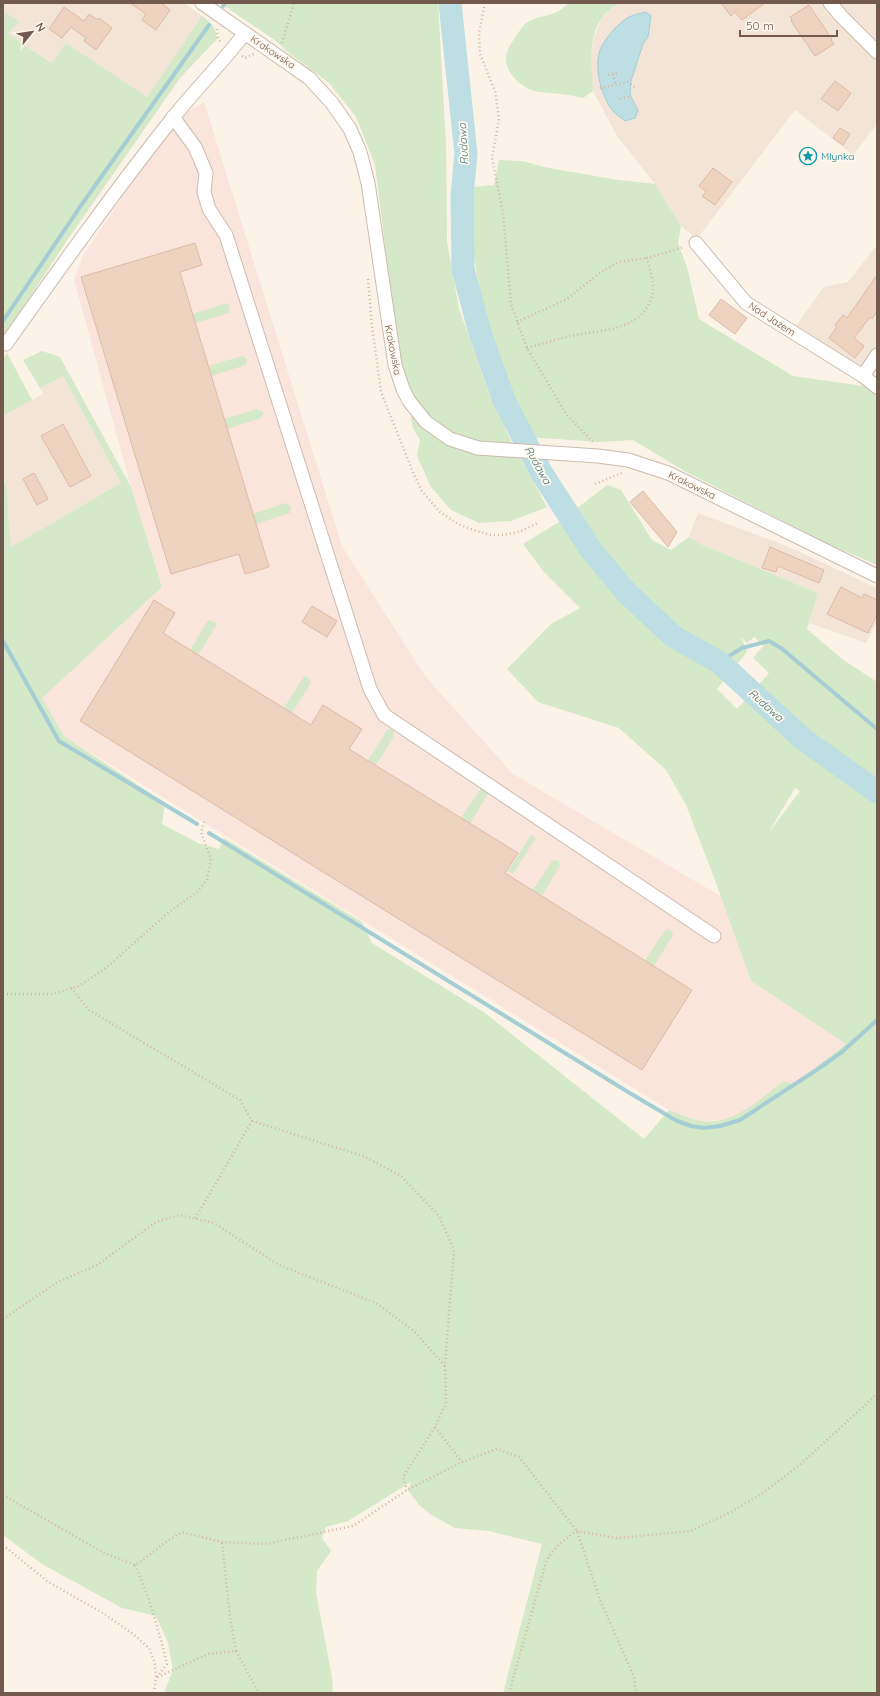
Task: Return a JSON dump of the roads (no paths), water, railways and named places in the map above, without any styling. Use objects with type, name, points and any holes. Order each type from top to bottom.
[{"type":"street","name":"Krakowska","points":[[202,3],[308,78],[332,103],[350,129],[360,152],[372,206],[396,371],[406,395],[419,415],[437,431],[464,445],[488,450],[598,456],[633,462],[668,473],[877,576]]},
{"type":"street","points":[[830,3],[877,52]]},
{"type":"street","points":[[6,344],[82,236],[173,117],[245,33]]},
{"type":"street","points":[[173,117],[195,147],[206,173],[204,192],[209,209],[226,235],[370,689],[384,716],[714,936]]},
{"type":"street","name":"Nad Jazem","points":[[696,243],[746,303],[863,376],[877,387]]},
{"type":"street","points":[[863,376],[877,355]]},
{"type":"water","points":[[646,12],[651,16],[648,37],[643,44],[631,81],[630,95],[638,110],[635,118],[625,121],[613,111],[605,98],[598,73],[598,57],[604,42],[623,21],[628,17]]},
{"type":"waterway","name":"Rudawa","points":[[450,3],[466,154],[462,195],[463,269],[480,333],[504,400],[541,472],[591,550],[626,592],[674,637],[719,662],[803,739],[877,792]]},
{"type":"waterway","points":[[3,321],[82,204],[209,25]]},
{"type":"waterway","points":[[3,641],[59,741],[197,824]]},
{"type":"waterway","points":[[719,662],[742,648],[769,641],[781,648],[877,729]]},
{"type":"waterway","points":[[209,833],[628,1092],[677,1121],[691,1126],[704,1128],[720,1126],[740,1120],[842,1052],[877,1020]]},
{"type":"place","name":"Młynka","points":[[808,156]]}]
